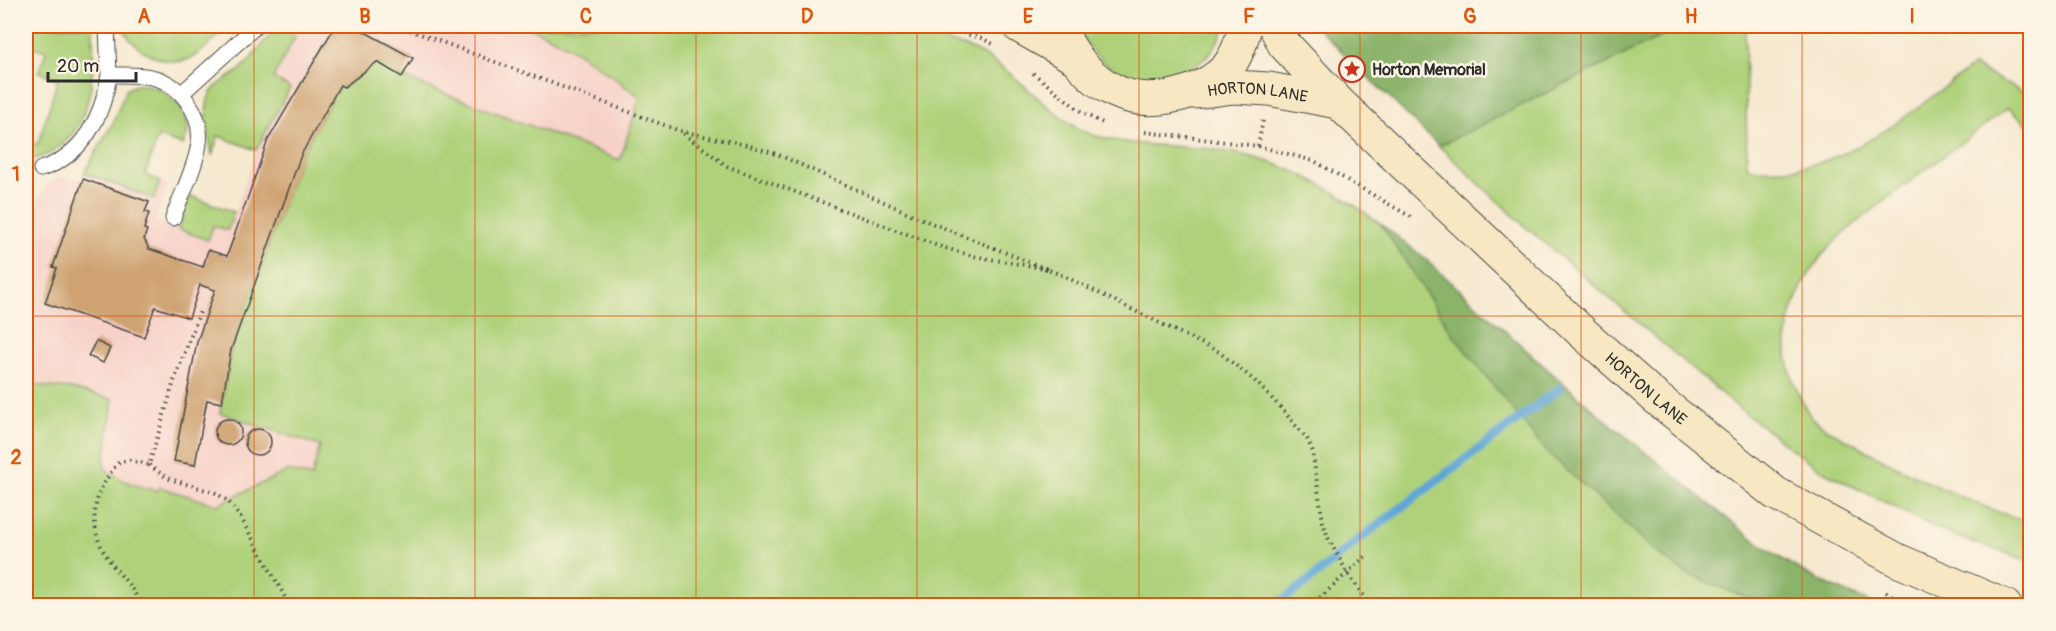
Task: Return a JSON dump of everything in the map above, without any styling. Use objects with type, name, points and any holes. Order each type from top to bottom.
[{"type":"street","points":[[1019,26],[1077,59],[1107,86],[1126,95],[1153,99],[1177,94],[1210,81],[1227,67],[1240,46],[1245,26]]},
{"type":"street","points":[[1059,26],[1077,59]]},
{"type":"street","name":"HORTON LANE","points":[[1275,26],[1284,44],[1338,102],[1647,390],[1775,493],[1897,560],[2006,606]]},
{"type":"street","name":"HORTON LANE","points":[[1177,94],[1234,87],[1257,88],[1338,102]]},
{"type":"lane","points":[[41,169],[67,157],[84,139],[94,123],[101,107],[109,75],[107,26]]},
{"type":"lane","points":[[181,94],[256,26]]},
{"type":"lane","points":[[109,75],[149,76],[166,82],[181,94],[196,118],[200,137],[197,152],[172,218]]},
{"type":"path","points":[[399,26],[680,131],[747,145],[778,155],[931,223],[1047,269],[1219,352],[1254,380],[1299,428],[1312,450],[1323,522],[1335,552],[1371,606]]},
{"type":"path","points":[[1258,146],[1264,117]]},
{"type":"path","points":[[680,131],[727,166],[938,246],[973,256],[1047,269]]},
{"type":"path","points":[[150,465],[174,381],[201,309]]},
{"type":"path","points":[[141,606],[137,596],[100,546],[97,537],[95,507],[100,487],[119,462],[130,460],[150,465],[167,478],[216,493],[228,501],[241,518],[290,606]]},
{"type":"path","points":[[1311,606],[1368,554]]},
{"type":"shaded area","points":[[280,26],[525,26],[551,37],[582,56],[640,97],[620,160],[402,77],[377,63],[220,413],[321,446],[313,477],[288,471],[217,505],[160,487],[158,491],[120,480],[104,468],[113,399],[42,386],[26,379],[26,278],[29,267],[26,265],[26,234],[46,184],[63,177],[81,180],[84,173],[154,199],[160,181],[168,185],[156,221],[208,240],[213,226],[228,230],[262,135],[290,88],[273,78],[295,37],[283,28],[278,29]]},
{"type":"green space","points":[[698,24],[785,26],[918,36],[940,40],[963,46],[1000,66],[1050,108],[1084,131],[1103,138],[1131,143],[1203,148],[1240,154],[1263,160],[1305,177],[1345,199],[1401,240],[1601,416],[1753,540],[1802,571],[1875,605],[26,605],[26,379],[44,386],[76,390],[113,399],[104,468],[136,485],[158,491],[159,487],[217,505],[288,471],[312,477],[320,446],[220,413],[231,350],[301,155],[340,85],[344,87],[377,62],[402,77],[620,160],[640,97],[571,48],[525,26]]},
{"type":"green space","points":[[26,26],[93,26],[93,41],[91,86],[88,101],[76,129],[57,149],[43,157],[26,160],[26,141],[38,144],[58,79],[39,72],[46,51],[26,45]]},
{"type":"green space","points":[[123,26],[228,26],[193,57],[184,61],[173,61],[142,50],[133,43]]},
{"type":"green space","points":[[1076,26],[1226,26],[1212,50],[1196,65],[1171,75],[1144,78],[1119,72],[1107,65],[1089,47]]},
{"type":"green space","points":[[1316,26],[1745,26],[1747,167],[1779,169],[1810,165],[1840,155],[1896,123],[1973,66],[2030,96],[2030,127],[2008,108],[1835,241],[1809,274],[1793,306],[1787,340],[1787,357],[1798,393],[1811,417],[1837,435],[1918,477],[1984,507],[2030,523],[2030,561],[1934,527],[1825,472],[1794,451],[1741,410],[1520,222]]},
{"type":"green space","points":[[1316,26],[1682,26],[1439,146]]},
{"type":"green space","points":[[283,28],[295,37],[273,78],[290,88],[256,150],[218,136],[212,156],[207,112],[210,94],[218,85],[244,66],[273,33]]},
{"type":"green space","points":[[141,84],[157,88],[171,98],[182,111],[188,127],[188,134],[183,145],[158,137],[145,175],[160,181],[154,199],[84,173],[113,123],[126,90]]},
{"type":"green space","points":[[190,196],[234,212],[228,230],[213,226],[208,240],[178,229]]},
{"type":"green space","points":[[1381,224],[1422,256],[1588,406],[1745,533],[1781,559],[1820,581],[1875,605],[1769,605],[1687,574],[1662,557],[1547,452],[1454,336]]},
{"type":"building","points":[[335,26],[354,26],[413,58],[402,77],[377,62],[344,87],[340,85],[301,155],[231,350],[222,403],[207,400],[195,465],[174,461],[197,342],[215,290],[200,285],[189,318],[155,307],[144,337],[45,303],[57,268],[53,267],[83,179],[149,202],[145,212],[149,213],[144,229],[147,230],[144,239],[149,249],[203,267],[208,250],[227,256],[268,140]]},
{"type":"building","points":[[96,341],[110,348],[103,363],[88,356]]},
{"type":"building","points":[[228,419],[237,423],[241,432],[237,441],[228,445],[219,441],[215,432],[219,423]]},
{"type":"building","points":[[258,429],[268,432],[271,442],[268,452],[258,455],[248,452],[245,442],[248,432]]},
{"type":"waterway","points":[[1275,606],[1357,541],[1560,388]]},
{"type":"place","name":"Horton Memorial","points":[[1352,69]]}]
